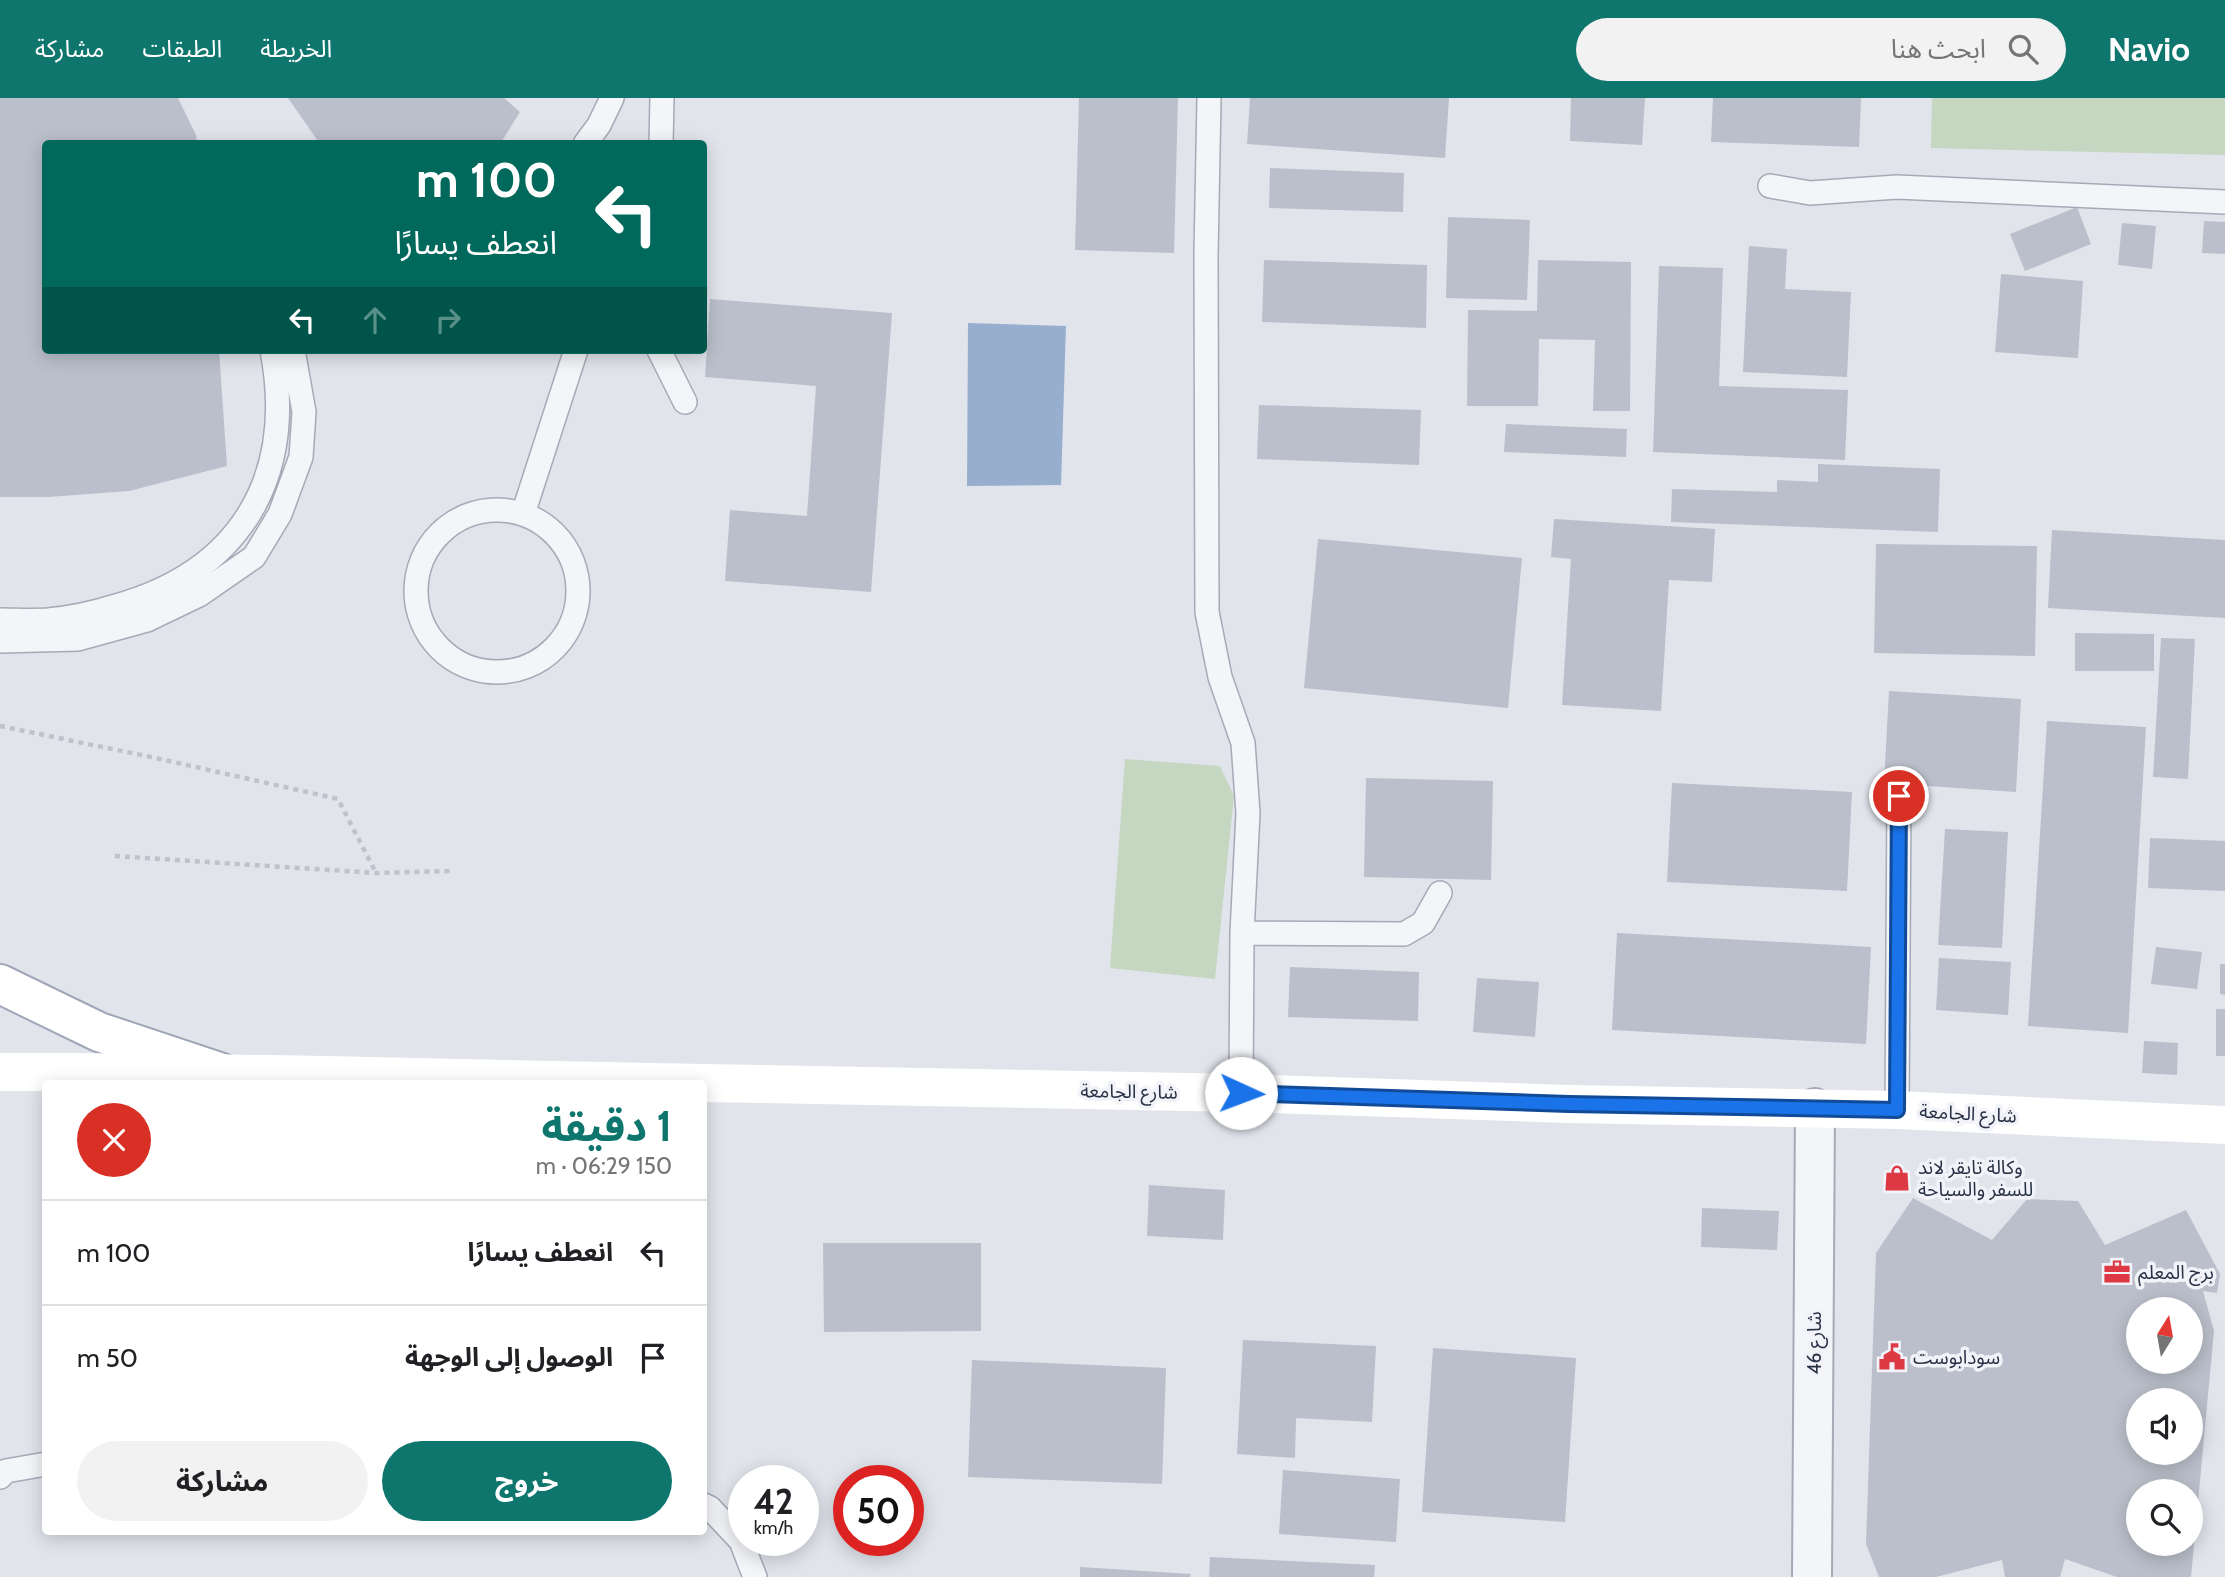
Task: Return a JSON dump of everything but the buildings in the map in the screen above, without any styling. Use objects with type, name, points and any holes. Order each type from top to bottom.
[{"type":"main road","points":[[0,984],[99,1032],[222,1073]]},
{"type":"main road","points":[[0,1072],[222,1073],[384,1080]]},
{"type":"main road","name":"شارع الجامعة","points":[[707,1083],[1241,1093],[1569,1104],[1897,1110],[2225,1125]]},
{"type":"street","name":"شارع 46","points":[[1812,1577],[1815,1108]]},
{"type":"lane","points":[[600,134],[612,98]]},
{"type":"lane","points":[[661,140],[662,98]]},
{"type":"lane","points":[[1209,98],[1206,255],[1207,612],[1220,677],[1243,743],[1248,813],[1242,933],[1241,1093]]},
{"type":"lane","points":[[1770,186],[1811,192],[1897,187],[2225,202]]},
{"type":"lane","points":[[0,620],[48,620],[96,612],[143,599],[182,580],[214,558],[239,530],[259,498],[271,461],[277,413],[273,354]]},
{"type":"lane","points":[[0,641],[78,639],[147,620],[199,595],[254,557],[280,514],[301,457],[304,412],[294,354]]},
{"type":"lane","points":[[523,514],[575,354]]},
{"type":"lane","points":[[661,354],[685,402]]},
{"type":"lane","points":[[492,510],[523,514],[549,528],[568,551],[578,579],[578,609],[565,637],[544,658],[517,670],[487,672],[458,662],[435,643],[420,617],[415,588],[422,559],[439,534],[463,517],[492,510]]},
{"type":"lane","points":[[1897,1110],[1899,796]]},
{"type":"lane","points":[[1242,933],[1404,934],[1423,923],[1440,893]]},
{"type":"lane","points":[[0,1477],[6,1471],[42,1465]]},
{"type":"lane","points":[[707,1506],[741,1541],[755,1577]]},
{"type":"path","points":[[0,726],[338,799],[376,873]]},
{"type":"path","points":[[115,856],[376,873],[450,871]]},
{"type":"green space","points":[[1932,98],[2225,98],[2225,155],[1931,148]]},
{"type":"green space","points":[[1125,759],[1220,766],[1234,796],[1215,979],[1110,968]]},
{"type":"water","points":[[968,323],[1066,326],[1061,485],[967,486]]},
{"type":"place","name":"وكالة تايقر لاند للسفر والسياحة","points":[[1897,1178]]},
{"type":"place","name":"برج المعلم","points":[[2117,1272]]},
{"type":"place","name":"سودابوست","points":[[1892,1357]]},
{"type":"route","points":[[1241,1093],[1569,1104],[1897,1110],[1899,796]]}]
